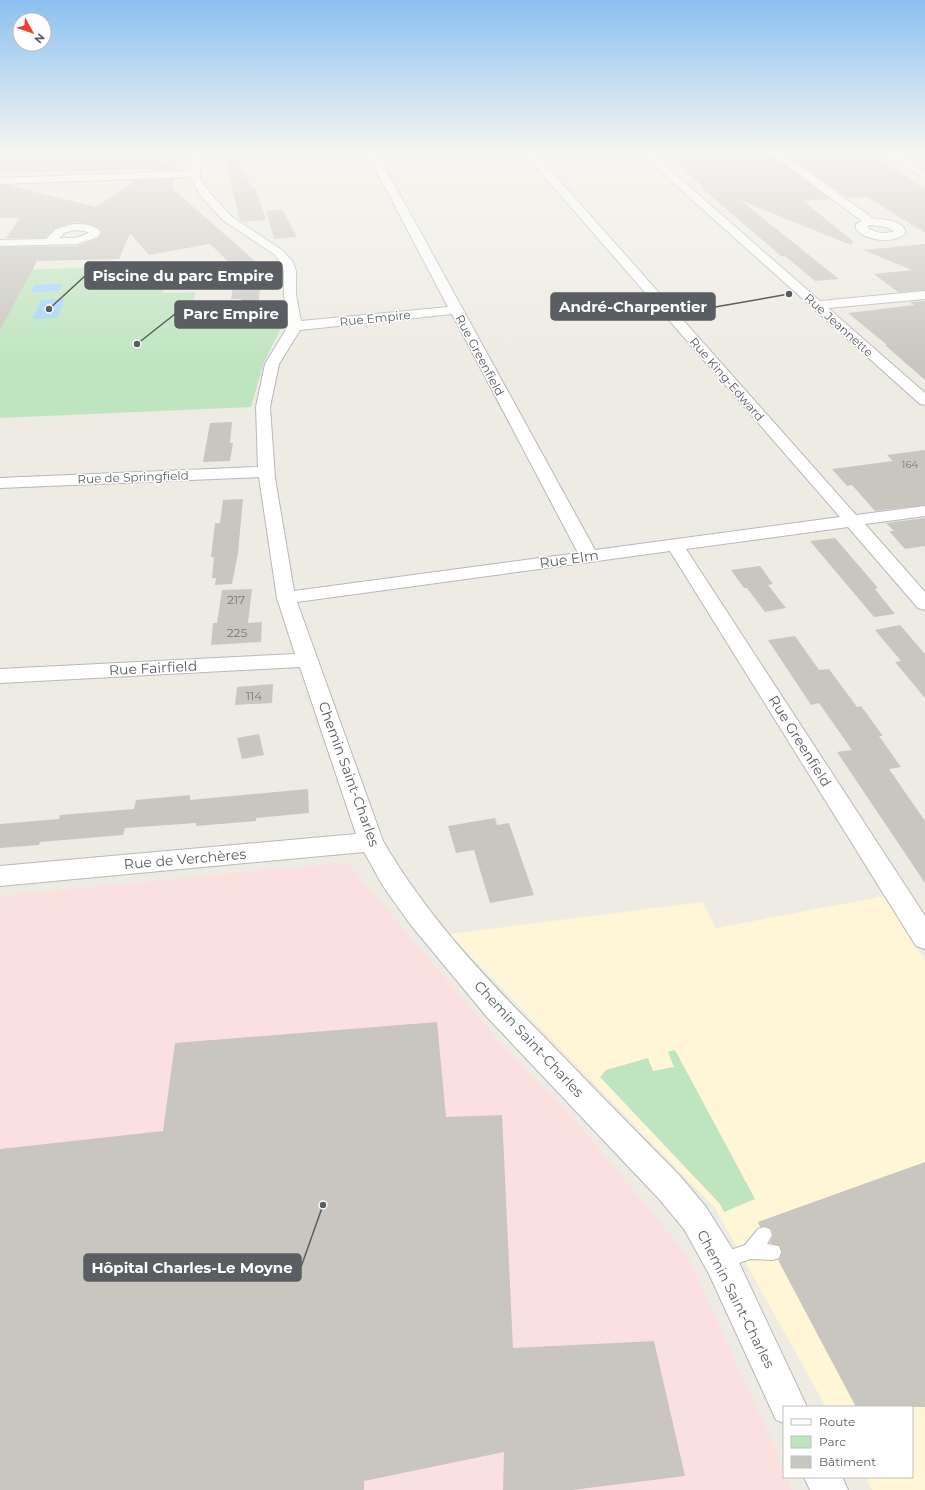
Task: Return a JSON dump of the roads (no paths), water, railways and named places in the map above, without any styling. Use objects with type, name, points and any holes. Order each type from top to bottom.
[{"type":"street","points":[[233,223],[278,252],[287,262],[290,271],[290,295],[295,326]]},
{"type":"street","name":"Rue Greenfield","points":[[409,223],[589,556]]},
{"type":"street","name":"Rue King-Edward","points":[[589,223],[925,604]]},
{"type":"street","name":"Rue Jeannette","points":[[723,223],[925,401]]},
{"type":"street","points":[[0,243],[49,242]]},
{"type":"street","points":[[817,305],[925,295]]},
{"type":"street","name":"Rue Empire","points":[[295,326],[456,310]]},
{"type":"street","name":"Chemin Saint-Charles","points":[[295,326],[272,364],[263,407],[266,472],[286,598],[371,842],[392,879],[419,917],[497,1008],[670,1188],[695,1218],[721,1262],[789,1406]]},
{"type":"street","name":"Rue de Springfield","points":[[0,483],[266,472]]},
{"type":"street","name":"Rue Elm","points":[[286,598],[925,511]]},
{"type":"street","name":"Rue Greenfield","points":[[675,545],[925,938]]},
{"type":"street","name":"Rue Fairfield","points":[[0,676],[307,660]]},
{"type":"street","name":"Rue de Verchères","points":[[0,876],[371,842]]},
{"type":"street","points":[[823,1478],[829,1490]]},
{"type":"lane","points":[[750,1251],[764,1235]]},
{"type":"lane","points":[[721,1262],[750,1251],[773,1252]]},
{"type":"water","points":[[63,284],[59,291],[31,292],[35,285]]},
{"type":"water","points":[[65,299],[57,318],[33,319],[41,300]]},
{"type":"place","name":"André-Charpentier","points":[[789,294]]},
{"type":"place","name":"Piscine du parc Empire","points":[[49,309]]},
{"type":"place","name":"Parc Empire","points":[[137,344]]},
{"type":"place","name":"Hôpital Charles-Le Moyne","points":[[323,1205]]}]
